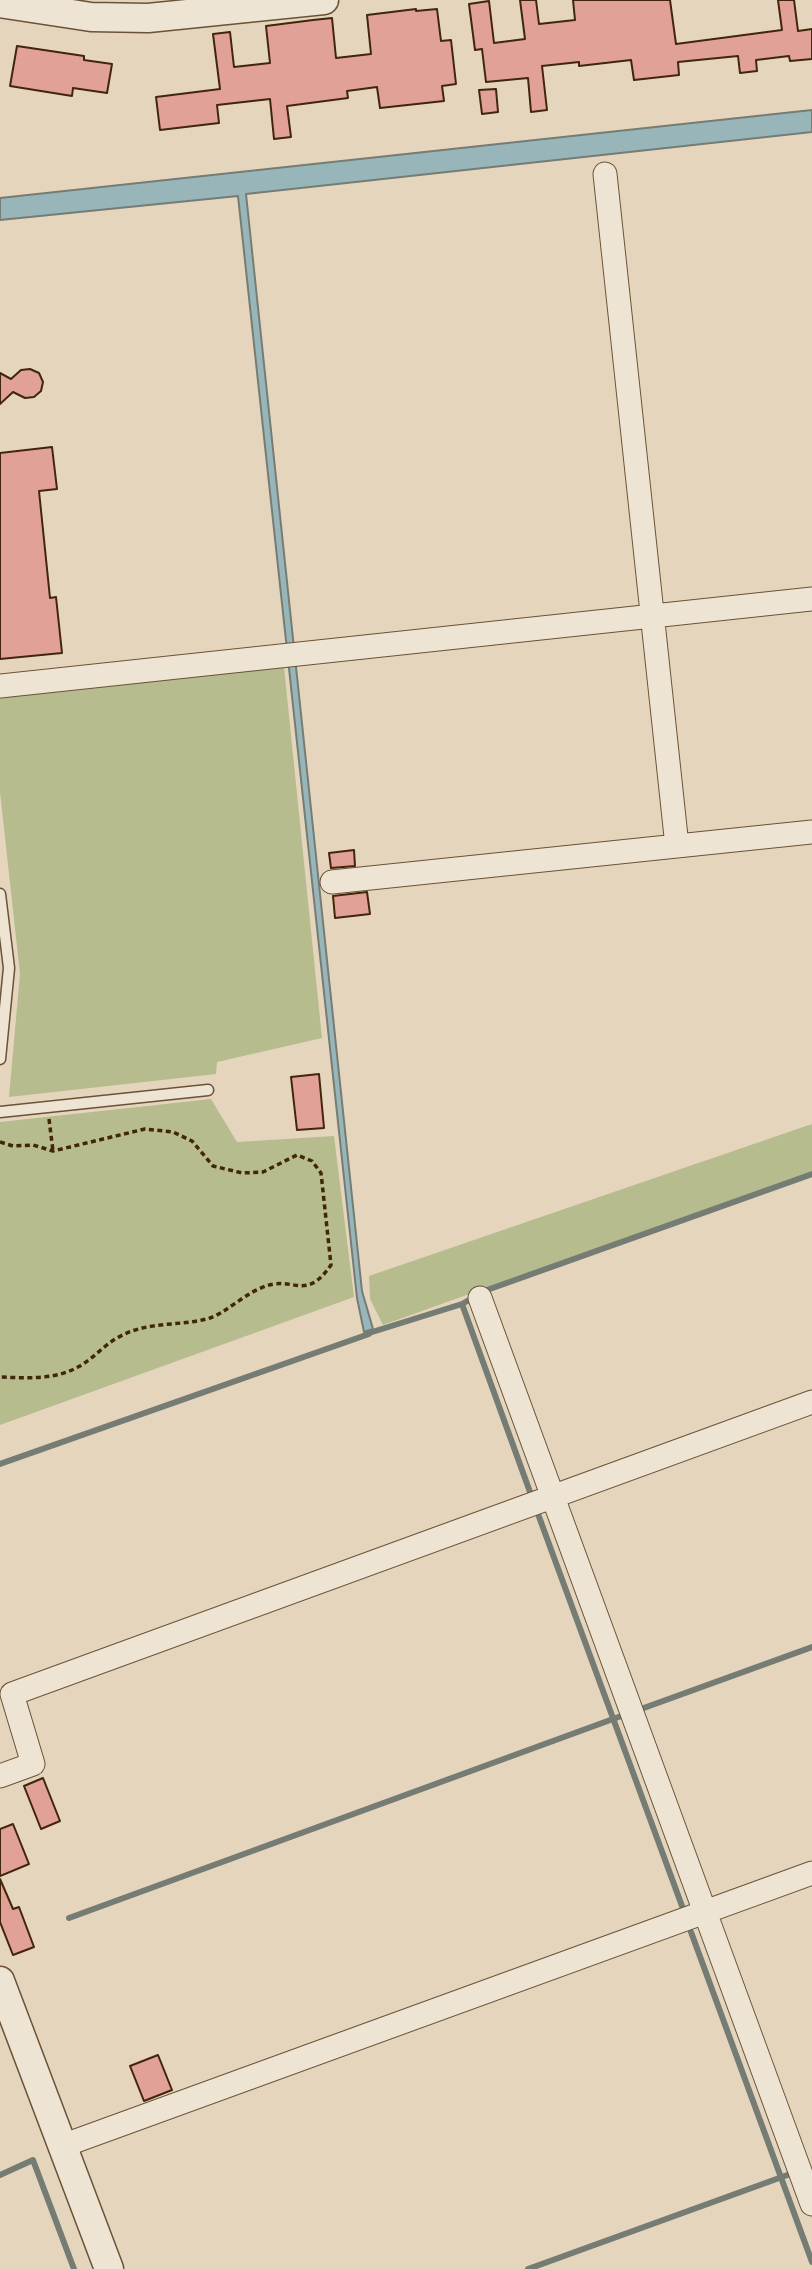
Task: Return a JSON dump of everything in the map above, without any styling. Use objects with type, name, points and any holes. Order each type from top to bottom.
[{"type":"street","points":[[0,2],[91,17],[148,18],[324,0]]},
{"type":"street","points":[[605,174],[677,846]]},
{"type":"street","points":[[0,686],[812,599]]},
{"type":"street","points":[[332,882],[812,832]]},
{"type":"street","points":[[480,1298],[812,2204]]},
{"type":"street","points":[[0,1776],[33,1764],[12,1694],[812,1402]]},
{"type":"street","points":[[62,2146],[812,1873]]},
{"type":"street","points":[[0,1981],[7,2022],[62,2146],[109,2269]]},
{"type":"lane","points":[[0,894],[9,968],[0,1059]]},
{"type":"lane","points":[[0,1112],[208,1090]]},
{"type":"path","points":[[47,1107],[53,1152]]},
{"type":"path","points":[[0,1142],[13,1146],[33,1145],[53,1152],[145,1129],[173,1132],[192,1141],[213,1167],[242,1173],[263,1172],[297,1155],[312,1161],[321,1173],[331,1265],[320,1280],[306,1287],[281,1283],[262,1287],[212,1318],[153,1325],[117,1338],[76,1368],[38,1378],[0,1377]]},
{"type":"green space","points":[[284,667],[322,1038],[217,1062],[216,1074],[9,1097],[20,974],[0,792],[0,698]]},
{"type":"green space","points":[[211,1099],[237,1142],[334,1136],[354,1297],[0,1425],[0,1122]]},
{"type":"green space","points":[[812,1124],[812,1171],[383,1325],[370,1299],[369,1276]]},
{"type":"water","points":[[812,110],[812,132],[246,194],[362,1291],[373,1329],[364,1332],[357,1298],[238,196],[0,220],[0,198]]},
{"type":"building","points":[[520,0],[536,0],[539,24],[575,20],[573,0],[670,0],[676,44],[782,30],[778,0],[794,0],[798,31],[812,29],[812,59],[790,61],[789,56],[756,60],[757,71],[740,73],[738,56],[678,62],[679,75],[634,80],[631,60],[579,66],[579,62],[542,66],[547,110],[531,112],[528,78],[486,82],[482,49],[475,50],[469,4],[489,1],[494,43],[525,39]]},
{"type":"building","points":[[437,9],[441,41],[451,40],[456,84],[442,86],[444,101],[380,108],[377,87],[347,91],[348,98],[287,106],[291,137],[274,139],[270,99],[217,105],[219,123],[160,130],[156,97],[220,89],[213,34],[230,32],[234,67],[270,63],[266,26],[332,18],[336,58],[371,54],[367,15]]},
{"type":"building","points":[[17,46],[84,56],[84,60],[112,64],[107,93],[73,88],[72,96],[10,86]]},
{"type":"building","points":[[496,89],[498,112],[482,114],[479,90]]},
{"type":"building","points":[[30,369],[39,373],[43,382],[41,391],[34,397],[25,398],[13,392],[0,404],[0,373],[11,379],[21,370]]},
{"type":"building","points":[[52,447],[57,489],[39,491],[50,598],[56,597],[62,653],[0,659],[0,453]]},
{"type":"building","points":[[354,850],[355,866],[331,868],[329,853]]},
{"type":"building","points":[[367,892],[370,914],[335,918],[333,896]]},
{"type":"building","points":[[319,1074],[324,1128],[297,1130],[291,1077]]},
{"type":"building","points":[[43,1778],[60,1821],[41,1829],[24,1786]]},
{"type":"building","points":[[13,1824],[29,1864],[0,1876],[0,1829]]},
{"type":"building","points":[[0,1879],[13,1909],[19,1907],[34,1947],[13,1955],[0,1922]]},
{"type":"building","points":[[158,2055],[172,2090],[144,2101],[130,2066]]},
{"type":"waterway","points":[[462,1304],[487,1290],[812,1174]]},
{"type":"waterway","points":[[369,1333],[462,1304],[530,1492]]},
{"type":"waterway","points":[[0,1464],[369,1334]]},
{"type":"waterway","points":[[538,1514],[682,1906]]},
{"type":"waterway","points":[[641,1709],[812,1647]]},
{"type":"waterway","points":[[69,1918],[624,1715]]},
{"type":"waterway","points":[[691,1932],[812,2262]]},
{"type":"waterway","points":[[0,2175],[33,2160],[74,2269]]},
{"type":"waterway","points":[[528,2269],[793,2173]]}]
